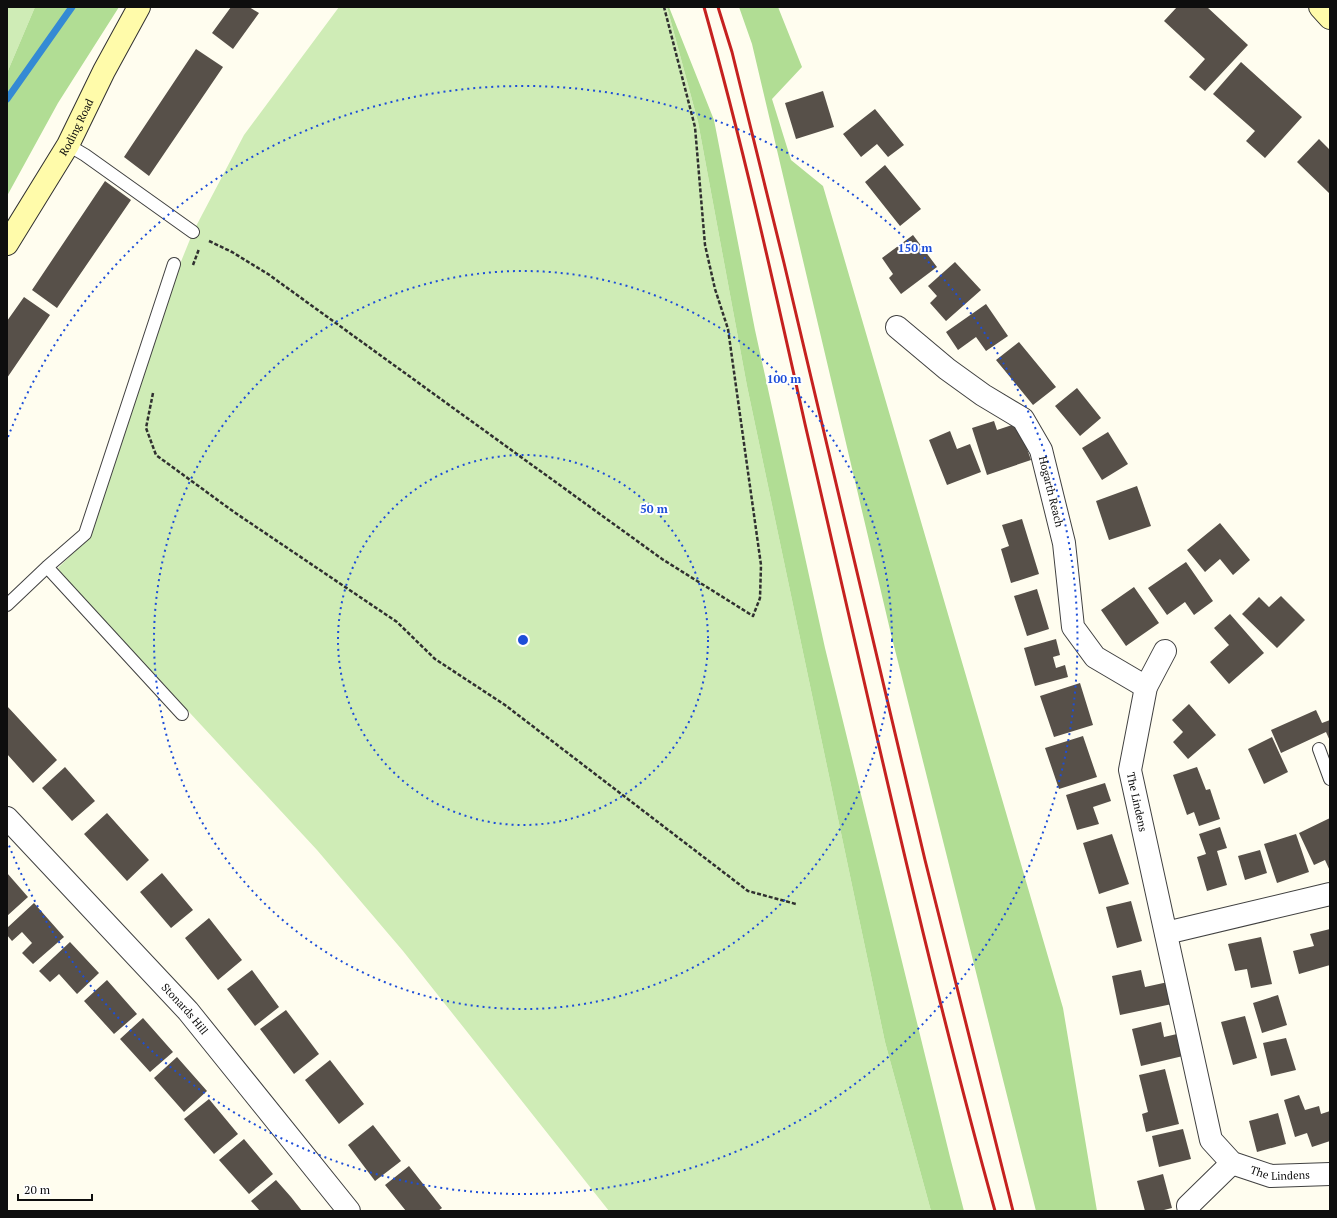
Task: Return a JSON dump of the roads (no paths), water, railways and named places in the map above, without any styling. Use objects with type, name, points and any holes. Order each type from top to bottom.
[{"type":"street","name":"Roding Road","points":[[7,244],[68,145],[104,71],[139,7]]},
{"type":"street","points":[[1320,7],[1330,18]]},
{"type":"street","name":"Hogarth Reach","points":[[897,327],[947,369],[983,395],[1023,420],[1041,450],[1064,543],[1073,627],[1095,657],[1146,687]]},
{"type":"street","name":"The Lindens","points":[[1165,651],[1146,687],[1130,770],[1211,1140],[1232,1163],[1271,1176],[1330,1174]]},
{"type":"street","name":"Stonards Hill","points":[[7,818],[188,1011],[349,1211]]},
{"type":"street","points":[[1166,933],[1330,894]]},
{"type":"street","points":[[1189,1211],[1188,1206],[1232,1163]]},
{"type":"lane","points":[[68,145],[192,232]]},
{"type":"lane","points":[[7,605],[85,534],[174,264]]},
{"type":"lane","points":[[47,567],[182,714]]},
{"type":"lane","points":[[1319,749],[1330,779]]},
{"type":"waterway","points":[[7,99],[72,7]]},
{"type":"railway","points":[[704,7],[758,215],[919,917],[995,1211]]},
{"type":"railway","points":[[718,7],[732,52],[784,263],[925,860],[1013,1211]]}]
